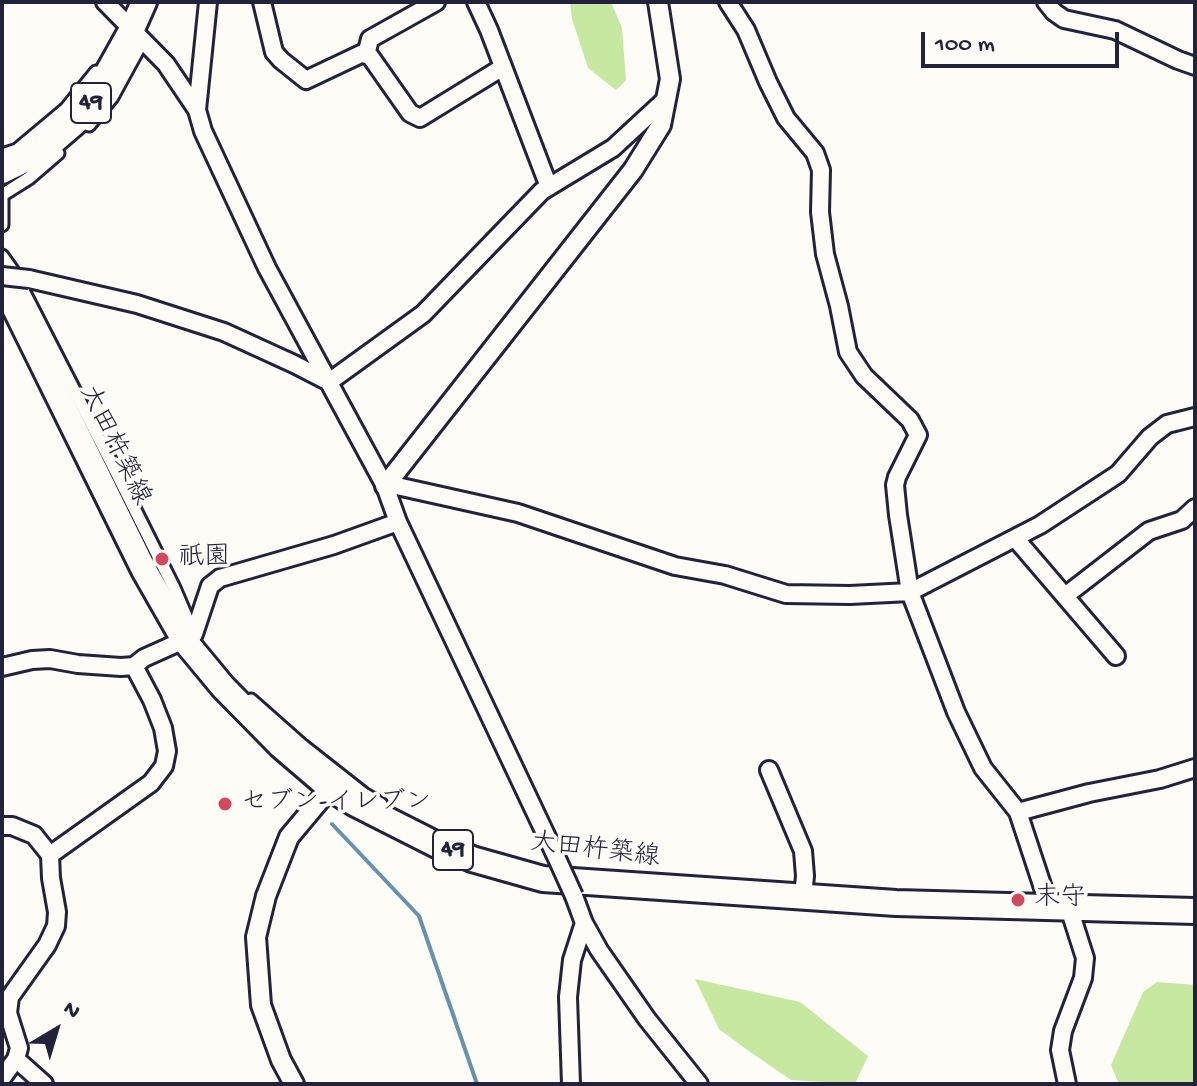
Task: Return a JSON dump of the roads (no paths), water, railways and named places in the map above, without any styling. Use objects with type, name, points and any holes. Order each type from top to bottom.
[{"type":"main road","name":"49","points":[[2,171],[41,152],[84,115],[133,31],[144,2]]},
{"type":"main road","name":"大田杵築線","points":[[2,279],[151,584],[223,687],[281,746],[330,788],[354,803],[437,845],[472,859],[543,879],[712,892],[803,893],[896,903],[1195,909]]},
{"type":"street","points":[[105,2],[166,64],[197,110],[203,131],[267,268],[387,485],[398,522],[554,852],[584,923],[639,1008],[699,1084]]},
{"type":"street","points":[[197,110],[208,2]]},
{"type":"street","points":[[262,2],[274,52],[306,80],[363,53],[370,56],[410,113],[420,118],[503,67]]},
{"type":"street","points":[[366,55],[370,39],[436,2]]},
{"type":"street","points":[[476,2],[549,187]]},
{"type":"street","points":[[387,485],[633,170],[661,125],[670,79],[658,2]]},
{"type":"street","points":[[728,2],[746,30],[786,118],[815,153],[821,170],[820,212],[825,254],[848,352],[864,376],[910,420],[918,435],[895,485],[910,592],[956,712],[983,768],[1018,812],[1056,905],[1085,958],[1083,978],[1063,1031],[1060,1050],[1067,1084]]},
{"type":"street","points":[[1046,2],[1064,19],[1115,30],[1195,66]]},
{"type":"street","points":[[2,155],[17,150],[66,109],[133,31]]},
{"type":"street","points":[[2,225],[2,195],[29,178],[91,124],[112,97],[133,31]]},
{"type":"street","points":[[329,382],[423,314],[542,191],[613,148],[666,99]]},
{"type":"street","points":[[2,256],[14,273],[174,588],[189,637],[227,682],[364,794],[406,819],[468,848],[561,874],[781,886],[803,893],[803,851],[769,770]]},
{"type":"street","points":[[2,279],[29,279],[137,304],[224,332],[329,382]]},
{"type":"street","points":[[387,485],[518,513],[675,566],[725,575],[786,594],[910,592],[1040,525],[1118,474],[1150,437],[1167,424],[1195,417]]},
{"type":"street","points":[[1065,596],[1149,531],[1192,519]]},
{"type":"street","points":[[2,667],[50,659],[78,664],[134,666],[144,658],[189,637],[210,586],[220,578],[334,545],[398,522]]},
{"type":"street","points":[[1015,538],[1116,656]]},
{"type":"street","points":[[50,855],[151,783],[164,766],[167,751],[163,728],[134,666]]},
{"type":"street","points":[[1018,812],[1195,768]]},
{"type":"street","points":[[294,1084],[281,1060],[261,1005],[256,937],[266,896],[289,837],[330,788]]},
{"type":"street","points":[[2,826],[12,826],[34,835],[50,855],[57,912],[56,926],[47,945],[10,997],[8,1013],[19,1048],[16,1059],[2,1078]]},
{"type":"street","points":[[571,1084],[568,997],[572,960],[584,923]]},
{"type":"street","points":[[16,1059],[44,1084]]},
{"type":"waterway","points":[[332,824],[419,916],[477,1084]]},
{"type":"place","name":"祇園","points":[[162,559]]},
{"type":"place","name":"セブン-イレブン","points":[[225,804]]},
{"type":"place","name":"末守","points":[[1018,900]]}]
